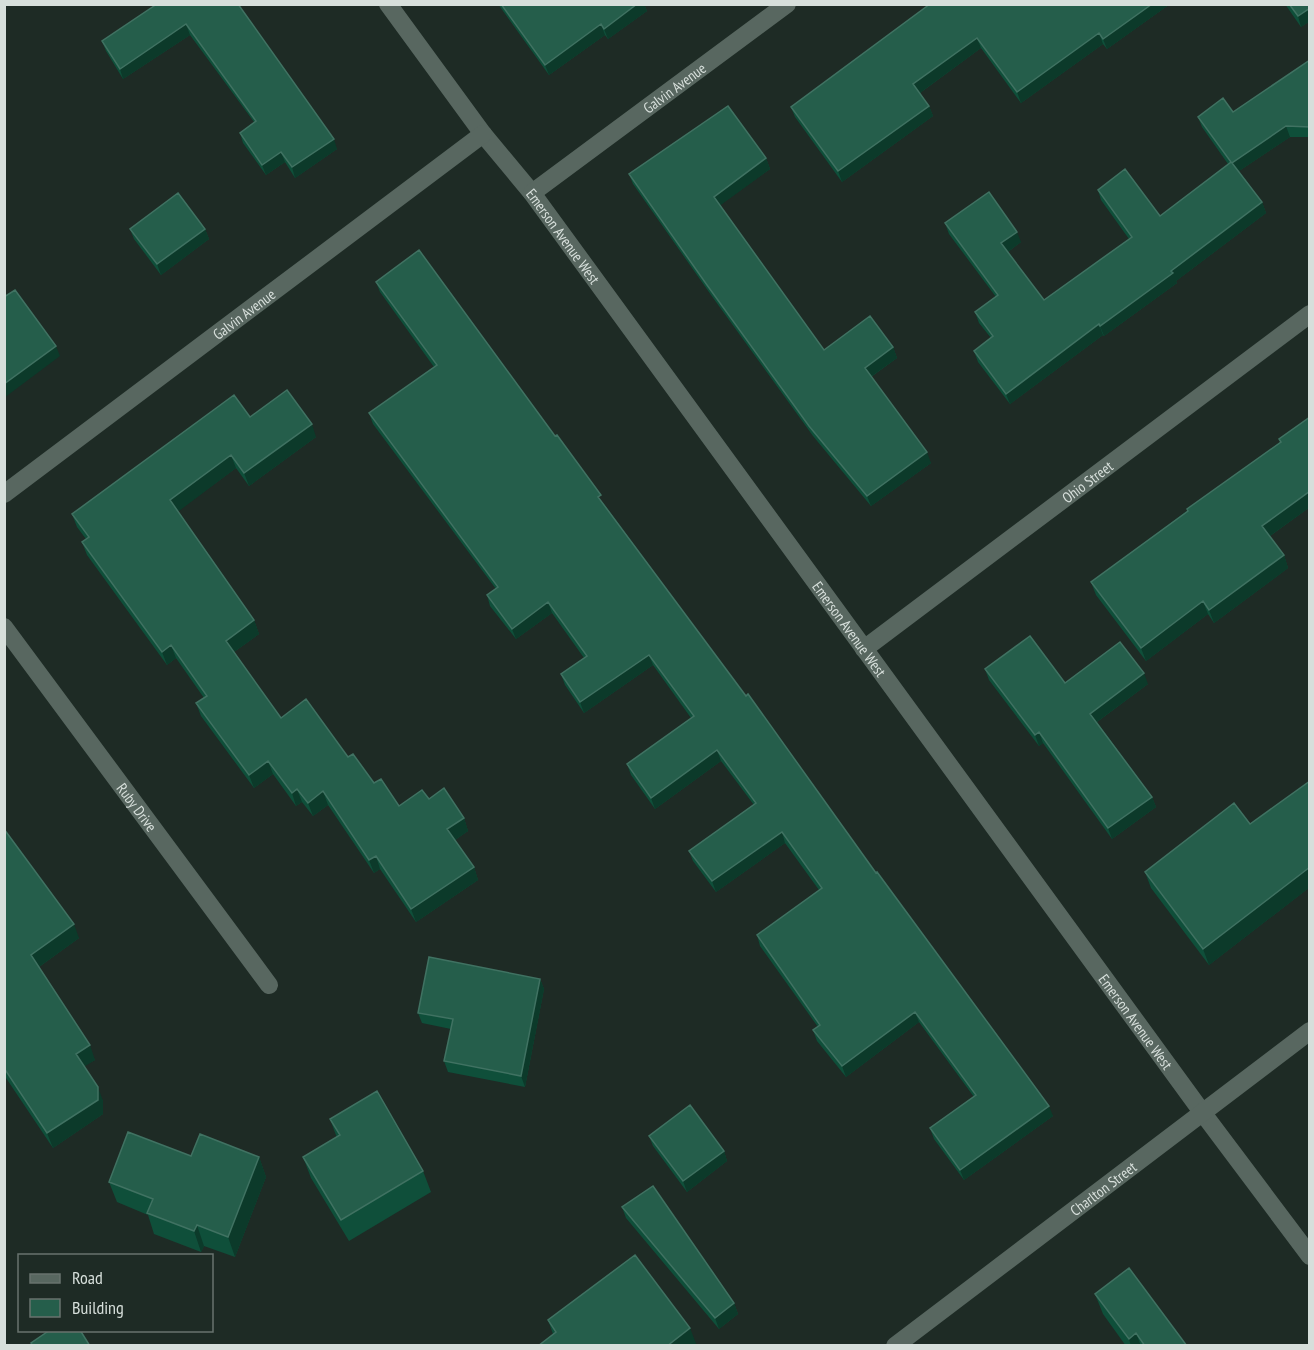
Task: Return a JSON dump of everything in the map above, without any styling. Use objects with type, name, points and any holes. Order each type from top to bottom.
[{"type":"street","name":"Emerson Avenue West","points":[[388,4],[483,134],[532,193],[1202,1112],[1310,1256]]},
{"type":"street","name":"Galvin Avenue","points":[[532,193],[787,4]]},
{"type":"street","name":"Galvin Avenue","points":[[4,494],[483,134]]},
{"type":"street","name":"Ohio Street","points":[[864,649],[1310,314]]},
{"type":"street","name":"Ruby Drive","points":[[4,627],[269,985]]},
{"type":"street","name":"Charlton Street","points":[[895,1346],[1310,1031]]},
{"type":"building","points":[[157,4],[238,4],[334,139],[292,167],[281,152],[262,165],[240,133],[256,121],[186,24],[120,69],[102,41]]},
{"type":"building","points":[[501,4],[637,4],[604,29],[601,24],[545,65]]},
{"type":"building","points":[[930,4],[1152,4],[1103,39],[1099,33],[1017,92],[977,38],[913,84],[929,106],[838,171],[791,107]]},
{"type":"building","points":[[1289,4],[1310,4],[1310,8],[1298,16]]},
{"type":"building","points":[[1310,60],[1310,127],[1286,126],[1232,163],[1262,202],[1171,271],[1173,273],[1100,326],[1099,324],[1006,394],[974,351],[993,336],[975,312],[998,295],[945,223],[989,192],[1017,232],[1001,243],[1044,300],[1132,237],[1098,190],[1125,169],[1160,216],[1231,162],[1198,117],[1223,98],[1233,112]]},
{"type":"building","points":[[728,106],[766,158],[714,197],[824,350],[870,316],[893,347],[865,368],[927,452],[867,496],[809,426],[629,174]]},
{"type":"building","points":[[178,193],[205,229],[157,264],[130,229]]},
{"type":"building","points":[[419,250],[601,495],[598,497],[746,696],[748,694],[876,873],[1049,1106],[960,1170],[930,1128],[976,1095],[915,1012],[842,1066],[813,1030],[820,1025],[757,935],[822,888],[782,832],[712,881],[689,851],[756,803],[717,750],[651,798],[627,764],[694,716],[649,655],[580,702],[561,674],[587,656],[548,602],[512,629],[487,595],[498,587],[369,413],[437,365],[376,282]]},
{"type":"building","points":[[15,290],[56,346],[4,384],[4,297]]},
{"type":"building","points":[[287,390],[312,424],[244,473],[231,455],[170,500],[254,620],[226,641],[281,718],[306,699],[348,757],[353,754],[374,783],[381,779],[399,806],[422,790],[429,799],[444,788],[464,818],[447,829],[474,867],[411,909],[376,856],[369,860],[323,791],[308,803],[297,789],[292,793],[268,761],[249,775],[196,703],[207,696],[171,645],[162,652],[82,542],[89,537],[72,514],[234,395],[250,417]]},
{"type":"building","points":[[1310,417],[1310,491],[1262,526],[1284,555],[1209,610],[1203,601],[1141,648],[1091,582],[1188,511],[1187,509],[1281,442],[1279,439]]},
{"type":"building","points":[[1030,636],[1065,683],[1120,642],[1144,673],[1090,714],[1152,797],[1108,828],[1039,732],[1035,735],[985,669]]},
{"type":"building","points":[[1310,781],[1310,867],[1203,949],[1145,872],[1234,803],[1250,824]]},
{"type":"building","points":[[4,829],[74,924],[31,955],[90,1045],[76,1054],[98,1087],[98,1100],[47,1133],[4,1068]]},
{"type":"building","points":[[429,957],[540,979],[521,1076],[444,1061],[453,1019],[418,1013]]},
{"type":"building","points":[[377,1091],[423,1171],[341,1220],[303,1157],[340,1135],[330,1119]]},
{"type":"building","points":[[690,1105],[724,1151],[683,1181],[649,1136]]},
{"type":"building","points":[[128,1132],[191,1156],[200,1134],[259,1157],[228,1237],[197,1225],[194,1231],[147,1213],[153,1199],[109,1182]]},
{"type":"building","points":[[653,1186],[734,1303],[715,1318],[622,1207]]},
{"type":"building","points":[[635,1255],[690,1328],[667,1346],[538,1346],[556,1332],[548,1320]]},
{"type":"building","points":[[1129,1268],[1187,1346],[1145,1346],[1136,1333],[1129,1339],[1095,1294]]},
{"type":"building","points":[[47,1332],[81,1332],[90,1346],[33,1346],[31,1343]]}]
